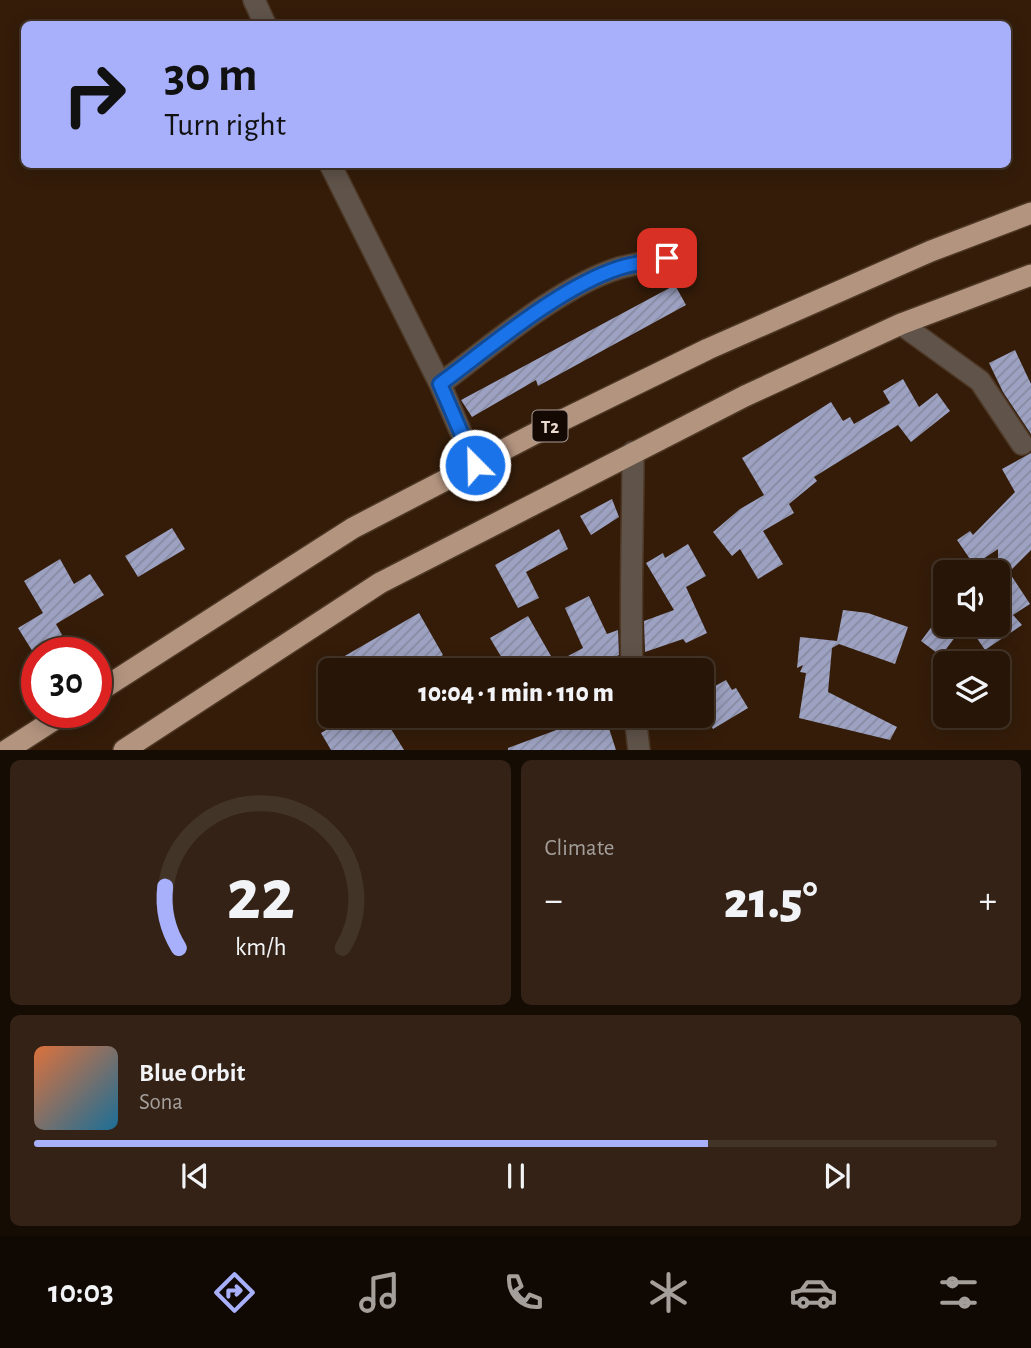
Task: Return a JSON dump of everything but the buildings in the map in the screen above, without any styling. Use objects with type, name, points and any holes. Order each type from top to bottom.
[{"type":"highway","name":"T2","points":[[112,683],[353,528],[475,465],[708,349],[931,251],[1031,213]]},
{"type":"highway","points":[[124,750],[380,583],[745,396],[901,324],[1031,275]]},
{"type":"highway","points":[[7,750],[41,728]]},
{"type":"street","points":[[254,0],[264,21]]},
{"type":"street","points":[[332,168],[440,384],[475,465]]},
{"type":"street","points":[[440,384],[562,296],[591,279],[620,268],[667,258]]},
{"type":"street","points":[[901,324],[980,381],[1022,444]]},
{"type":"street","points":[[632,658],[633,452]]},
{"type":"street","points":[[636,728],[639,750]]},
{"type":"route","points":[[475,465],[440,384],[527,320],[591,279],[620,268],[667,258]]}]
